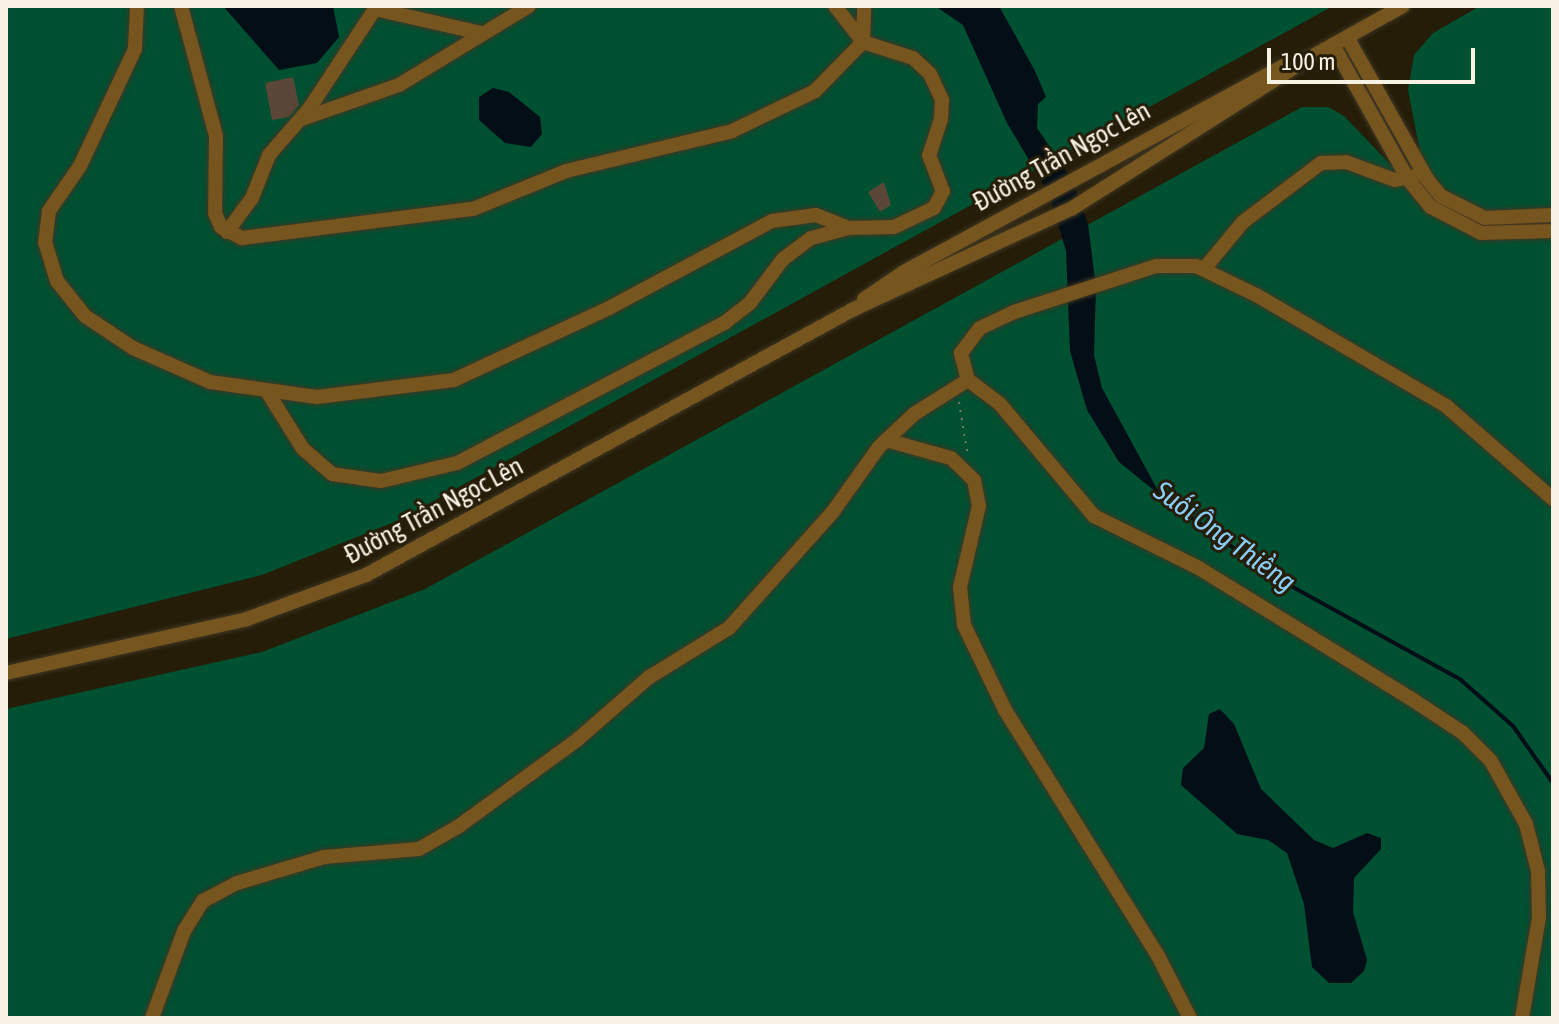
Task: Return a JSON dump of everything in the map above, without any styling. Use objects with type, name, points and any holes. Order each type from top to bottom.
[{"type":"street","points":[[137,6],[138,37],[131,60],[80,166],[46,221],[51,267],[85,316],[133,348],[210,382],[268,393],[339,396],[454,380],[609,308],[772,221],[816,215],[849,228]]},
{"type":"street","points":[[181,6],[216,136],[215,213],[227,232],[242,238],[339,230],[489,204],[566,171],[712,137],[769,117],[824,85],[863,42],[864,6]]},
{"type":"street","points":[[302,119],[399,85],[529,6]]},
{"type":"street","points":[[268,393],[303,449],[332,474],[366,481],[420,475],[457,463],[724,323],[750,303],[792,251],[811,238],[849,228],[902,224],[934,208],[943,191],[929,161],[942,110],[935,82],[902,51],[863,42],[835,6]]},
{"type":"street","name":"Đường Trần Ngọc Lên","points":[[6,673],[247,619],[339,587],[412,553],[852,310],[1088,199],[1304,61],[1403,6]]},
{"type":"street","points":[[227,232],[252,198],[269,155],[302,119],[376,8],[481,33]]},
{"type":"street","points":[[1347,37],[1422,171],[1441,196],[1473,215],[1511,220],[1553,215]]},
{"type":"street","points":[[1333,45],[1408,179],[1431,207],[1468,229],[1496,236],[1553,231]]},
{"type":"street","name":"Đường Trần Ngọc Lên","points":[[852,310],[904,272],[1075,177],[1257,77],[1304,61]]},
{"type":"street","points":[[1204,269],[1243,222],[1321,163],[1346,162],[1388,178],[1408,179],[1422,171]]},
{"type":"street","points":[[962,384],[960,359],[972,335],[1003,317],[1167,264],[1204,269],[1453,411],[1553,499]]},
{"type":"street","points":[[152,1018],[184,931],[203,901],[248,880],[324,857],[419,849],[459,826],[577,740],[648,678],[729,628],[832,513],[886,440],[914,414],[962,384]]},
{"type":"street","points":[[962,384],[994,398],[1104,524],[1223,582],[1451,723],[1478,746],[1521,812],[1538,871],[1539,918],[1522,1018]]},
{"type":"street","points":[[886,440],[951,458],[966,468],[979,506],[960,587],[964,625],[1005,710],[1152,944],[1190,1018]]},
{"type":"path","points":[[962,384],[966,468]]},
{"type":"green space","points":[[6,6],[1333,6],[397,521],[262,575],[6,639]]},
{"type":"green space","points":[[1480,6],[1553,6],[1553,1018],[6,1018],[6,709],[262,652],[425,589],[1302,107],[1328,107],[1344,116],[1393,167],[1420,152],[1408,90],[1414,55],[1433,33]]},
{"type":"shaded area","points":[[223,6],[333,6],[339,37],[317,63],[279,70]]},
{"type":"shaded area","points":[[935,6],[999,6],[1035,71],[1046,97],[1038,104],[1037,128],[1071,178],[1088,224],[1096,287],[1094,355],[1102,388],[1161,496],[1119,462],[1087,410],[1070,351],[1066,251],[1049,194],[1007,123],[963,25]]},
{"type":"shaded area","points":[[493,88],[509,92],[540,117],[542,134],[531,147],[505,143],[479,120],[479,97]]},
{"type":"shaded area","points":[[1220,709],[1234,724],[1261,789],[1314,840],[1333,848],[1367,833],[1381,838],[1381,849],[1354,878],[1353,912],[1367,960],[1364,971],[1351,983],[1329,983],[1312,967],[1304,904],[1287,853],[1268,840],[1237,834],[1181,785],[1183,768],[1204,748],[1209,714]]},
{"type":"building","points":[[293,77],[299,105],[289,117],[272,120],[265,83]]},
{"type":"building","points":[[884,182],[891,205],[880,212],[868,192]]},
{"type":"waterway","name":"Suối Ông Thiềng","points":[[1160,495],[1271,575],[1461,680],[1513,726],[1553,783]]}]
